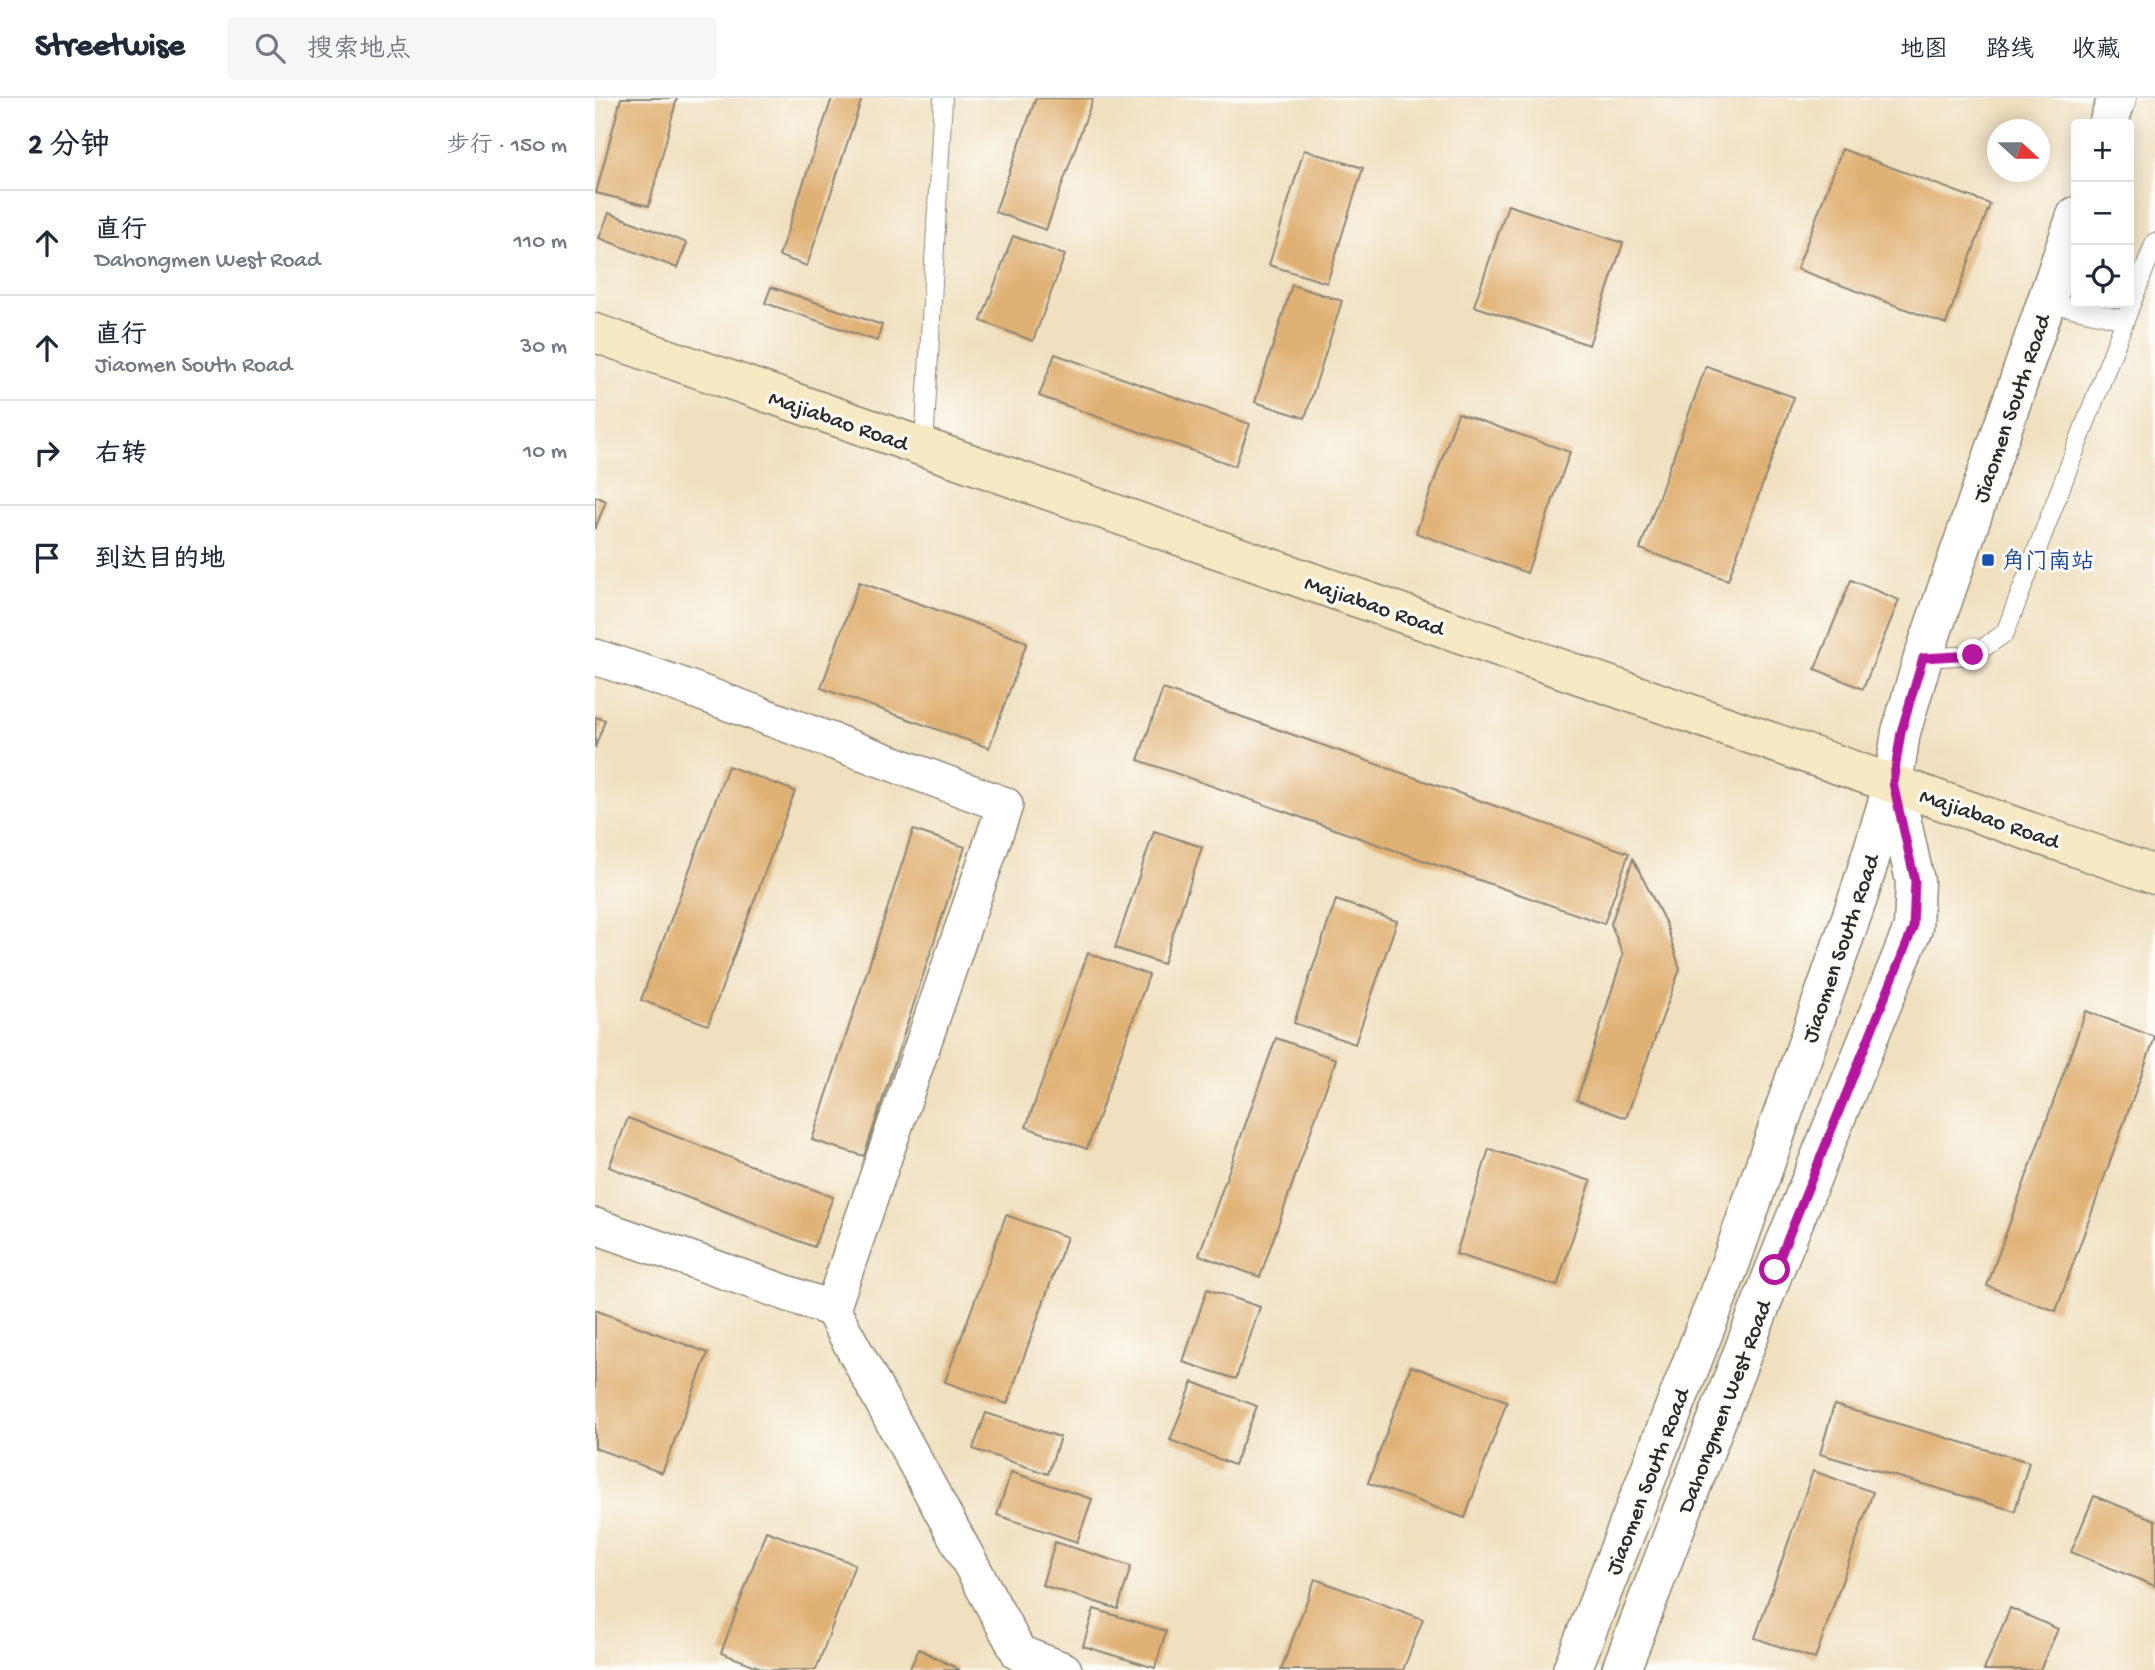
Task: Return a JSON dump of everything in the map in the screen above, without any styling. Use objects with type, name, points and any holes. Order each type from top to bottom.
[{"type":"main road","name":"Majiabao Road","points":[[595,333],[2155,875]]},
{"type":"street","points":[[2110,119],[2117,98]]},
{"type":"street","name":"Jiaomen South Road","points":[[1572,1670],[1731,1262],[1859,895],[1893,783],[1901,732],[1923,658],[2071,230]]},
{"type":"street","points":[[595,657],[672,682],[1005,805],[832,1309]]},
{"type":"street","name":"Dahongmen West Road","points":[[1621,1670],[1775,1270],[1913,928],[1915,881],[1893,783]]},
{"type":"street","points":[[595,1226],[832,1309],[1016,1662],[1064,1670]]},
{"type":"lane","points":[[924,448],[943,98]]},
{"type":"lane","points":[[1923,658],[1973,655],[2005,632],[2155,242]]},
{"type":"lane","points":[[2046,302],[2125,320]]},
{"type":"building","points":[[621,98],[677,98],[649,206],[596,193]]},
{"type":"building","points":[[832,98],[862,98],[807,266],[779,256]]},
{"type":"building","points":[[1036,98],[1093,98],[1046,230],[995,212]]},
{"type":"building","points":[[1842,149],[1990,204],[1946,324],[1797,269]]},
{"type":"building","points":[[1304,150],[1363,168],[1327,283],[1269,265]]},
{"type":"building","points":[[1508,205],[1623,243],[1589,345],[1474,306]]},
{"type":"building","points":[[609,213],[687,243],[677,268],[599,238]]},
{"type":"building","points":[[1013,236],[1065,255],[1033,341],[981,321]]},
{"type":"building","points":[[1292,285],[1342,301],[1305,418],[1255,402]]},
{"type":"building","points":[[771,287],[882,325],[877,341],[765,303]]},
{"type":"building","points":[[1055,354],[1250,424],[1235,466],[1039,396]]},
{"type":"building","points":[[1706,366],[1794,397],[1728,580],[1640,549]]},
{"type":"building","points":[[1458,413],[1570,452],[1527,573],[1416,533]]},
{"type":"building","points":[[595,496],[606,501],[595,529]]},
{"type":"building","points":[[1851,580],[1899,600],[1863,689],[1815,669]]},
{"type":"building","points":[[859,582],[1027,642],[989,748],[821,688]]},
{"type":"building","points":[[1163,689],[1629,853],[1604,924],[1138,760]]},
{"type":"building","points":[[595,717],[605,720],[595,748]]},
{"type":"building","points":[[728,766],[795,791],[708,1025],[641,1000]]},
{"type":"building","points":[[913,830],[965,847],[864,1156],[812,1140]]},
{"type":"building","points":[[1154,831],[1202,847],[1163,964],[1115,948]]},
{"type":"building","points":[[1633,859],[1666,924],[1680,969],[1626,1118],[1577,1100],[1623,955],[1611,924]]},
{"type":"building","points":[[1336,900],[1397,921],[1355,1044],[1294,1023]]},
{"type":"building","points":[[1088,953],[1149,975],[1087,1149],[1026,1127]]},
{"type":"building","points":[[2086,1011],[2155,1037],[2056,1311],[1987,1286]]},
{"type":"building","points":[[1276,1038],[1336,1059],[1260,1277],[1199,1255]]},
{"type":"building","points":[[628,1118],[833,1197],[814,1247],[609,1167]]},
{"type":"building","points":[[1489,1149],[1591,1181],[1557,1286],[1456,1254]]},
{"type":"building","points":[[1006,1215],[1067,1237],[1007,1404],[945,1382]]},
{"type":"building","points":[[1207,1289],[1260,1307],[1236,1379],[1183,1362]]},
{"type":"building","points":[[595,1310],[708,1353],[662,1473],[595,1448]]},
{"type":"building","points":[[1411,1366],[1507,1401],[1465,1518],[1368,1483]]},
{"type":"building","points":[[1193,1382],[1257,1406],[1234,1465],[1170,1440]]},
{"type":"building","points":[[1834,1405],[2029,1462],[2015,1511],[1820,1454]]},
{"type":"building","points":[[986,1413],[1060,1437],[1048,1474],[973,1449]]},
{"type":"building","points":[[1813,1471],[1873,1492],[1815,1659],[1755,1638]]},
{"type":"building","points":[[1011,1472],[1092,1499],[1077,1542],[997,1515]]},
{"type":"building","points":[[2094,1496],[2155,1520],[2155,1586],[2071,1552]]},
{"type":"building","points":[[766,1531],[855,1564],[816,1670],[767,1670],[721,1653]]},
{"type":"building","points":[[1055,1542],[1131,1566],[1118,1609],[1042,1585]]},
{"type":"building","points":[[1315,1579],[1423,1619],[1403,1670],[1281,1670]]},
{"type":"building","points":[[2010,1608],[2058,1629],[2040,1670],[1984,1670]]},
{"type":"building","points":[[1094,1609],[1166,1631],[1155,1668],[1083,1646]]},
{"type":"building","points":[[919,1649],[960,1670],[909,1670]]},
{"type":"place","name":"角门南站","points":[[1988,560]]},
{"type":"route","points":[[1775,1270],[1913,928],[1915,881],[1893,783],[1901,732],[1923,658],[1973,655]]}]
